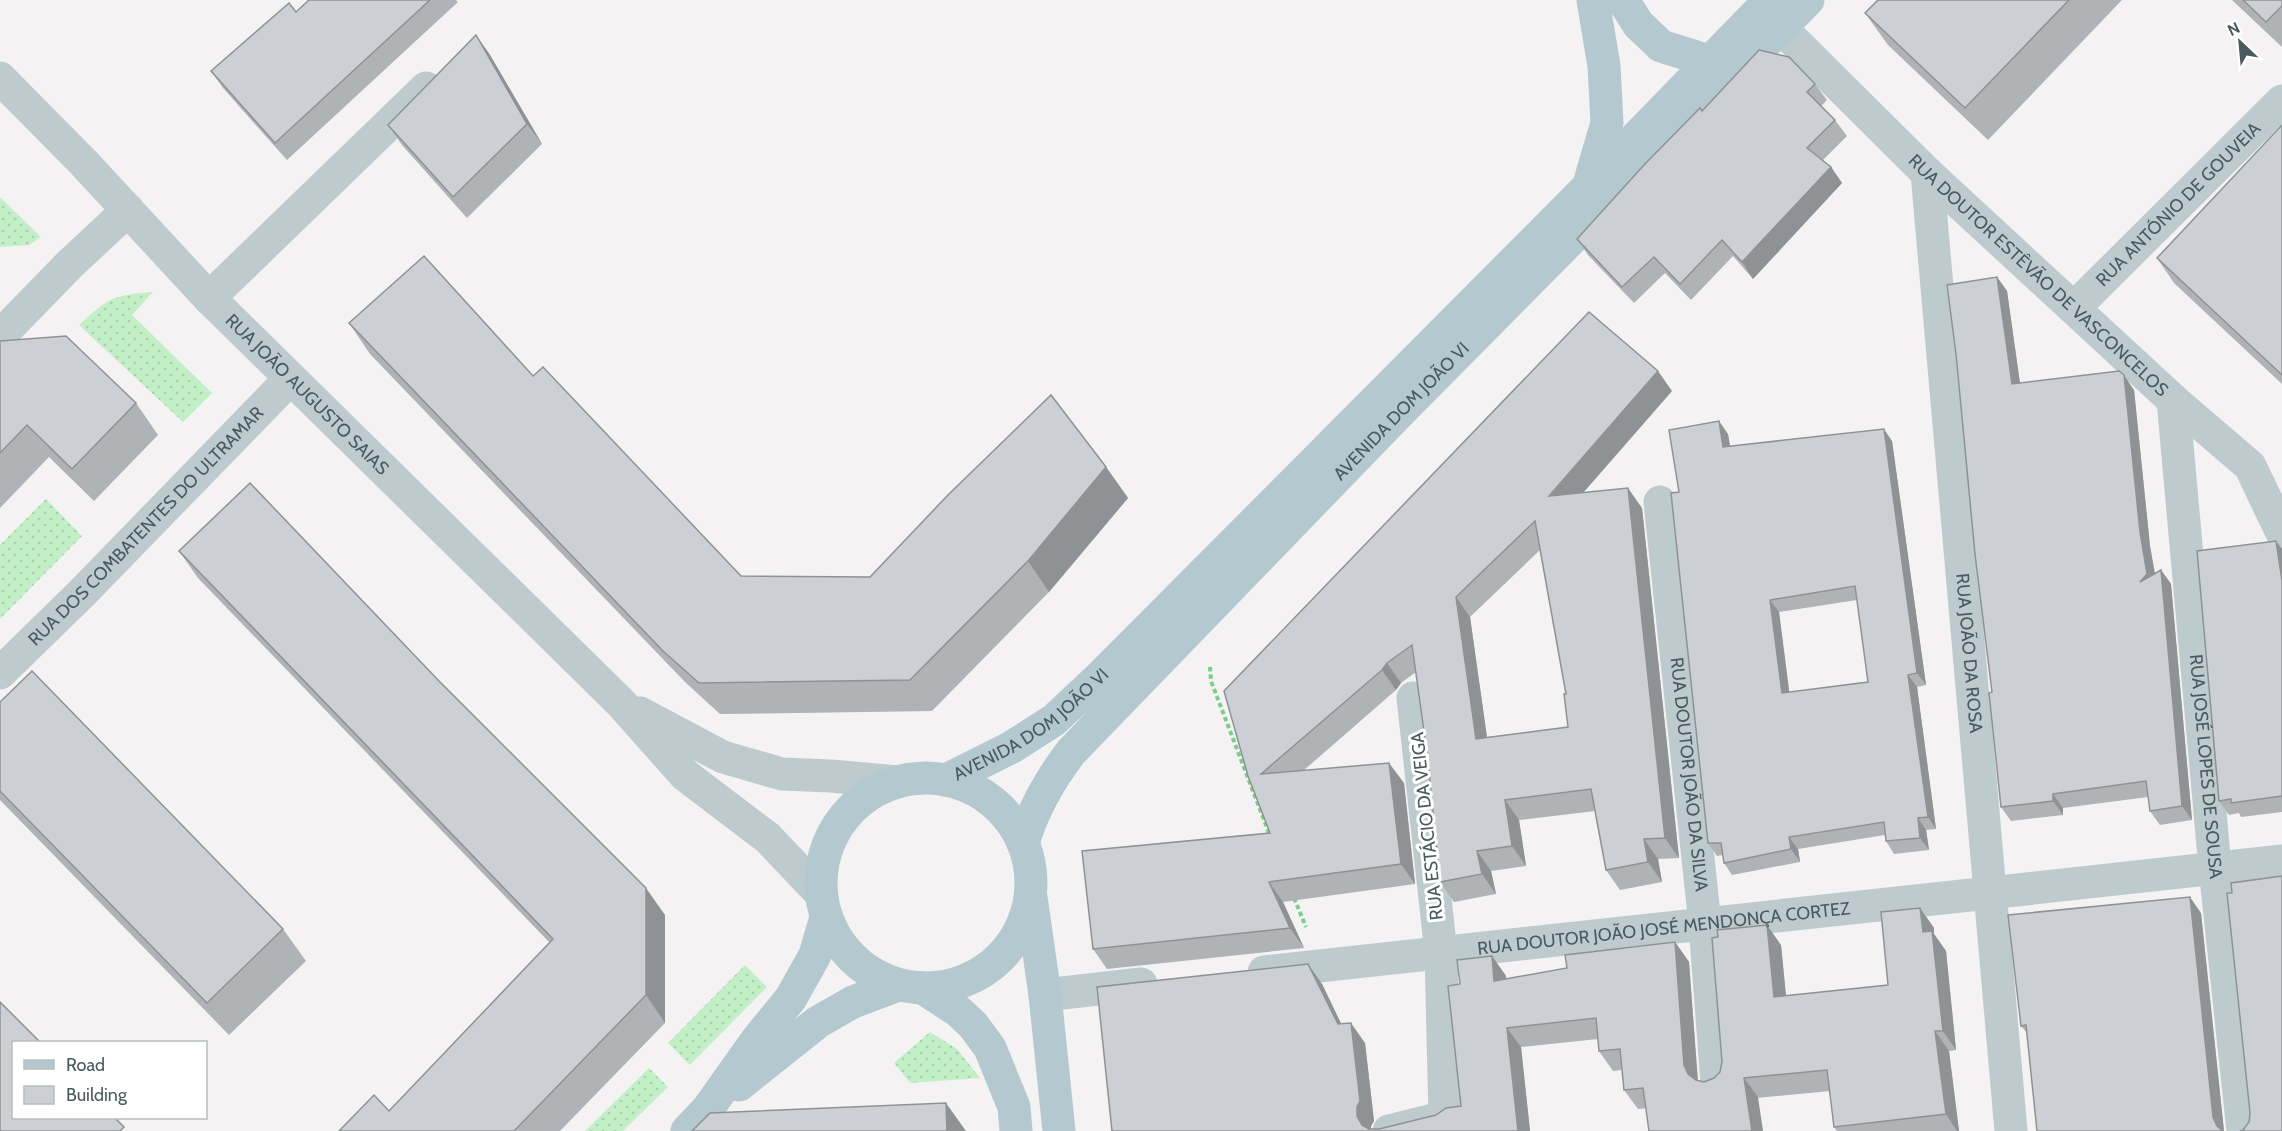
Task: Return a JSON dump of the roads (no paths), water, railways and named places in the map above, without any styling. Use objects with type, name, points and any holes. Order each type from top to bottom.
[{"type":"main road","points":[[1589,186],[1607,123],[1604,66],[1593,0]]},
{"type":"main road","points":[[1623,0],[1638,24],[1661,46],[1709,61]]},
{"type":"main road","name":"AVENIDA DOM JOÃO VI","points":[[946,780],[1012,747],[1062,712],[1102,675],[1589,186],[1709,61],[1775,14],[1808,0]]},
{"type":"main road","name":"AVENIDA DOM JOÃO VI","points":[[1023,843],[1029,821],[1045,789],[1071,752],[1398,414],[1775,14]]},
{"type":"main road","points":[[697,1120],[791,998],[815,955],[823,906],[822,864],[831,837],[848,812],[870,794],[898,782],[922,778],[946,780],[971,789],[993,802],[1009,820],[1023,843],[1030,867],[1059,1131]]},
{"type":"main road","points":[[697,1120],[818,1022],[853,1002],[910,987],[955,984],[983,971],[1007,949],[1023,922],[1031,892]]},
{"type":"main road","points":[[823,906],[842,947],[867,971],[910,987],[958,1011],[973,1025],[990,1048],[1014,1107],[1016,1131]]},
{"type":"street","name":"RUA DOUTOR ESTÊVÃO DE VASCONCELOS","points":[[1775,14],[1927,173],[2173,400],[2250,466],[2282,533]]},
{"type":"street","points":[[209,298],[446,68]]},
{"type":"street","name":"RUA JOÃO AUGUSTO SAIAS","points":[[0,78],[128,210],[209,298],[621,703]]},
{"type":"street","name":"RUA ANTÓNIO DE GOUVEIA","points":[[2074,308],[2282,101]]},
{"type":"street","name":"RUA JOÃO DA ROSA","points":[[1927,173],[2010,1131]]},
{"type":"street","points":[[0,336],[70,264],[128,210]]},
{"type":"street","name":"RUA DOS COMBATENTES DO ULTRAMAR","points":[[0,673],[82,593],[290,379]]},
{"type":"street","name":"RUA JOSÉ LOPES DE SOUSA","points":[[2173,400],[2215,868],[2243,1131]]},
{"type":"street","name":"RUA DOUTOR JOÃO DA SILVA","points":[[1660,502],[1705,924],[1717,1083]]},
{"type":"street","name":"RUA ESTÁCIO DA VEIGA","points":[[1389,1131],[1445,1117],[1441,953],[1413,698]]},
{"type":"street","points":[[621,703],[723,757],[762,769],[782,774],[898,782]]},
{"type":"street","points":[[621,703],[685,775],[768,838],[823,906]]},
{"type":"street","name":"RUA DOUTOR JOÃO JOSÉ MENDONÇA CORTEZ","points":[[1240,974],[2282,861]]},
{"type":"street","points":[[1045,995],[1171,981]]}]
